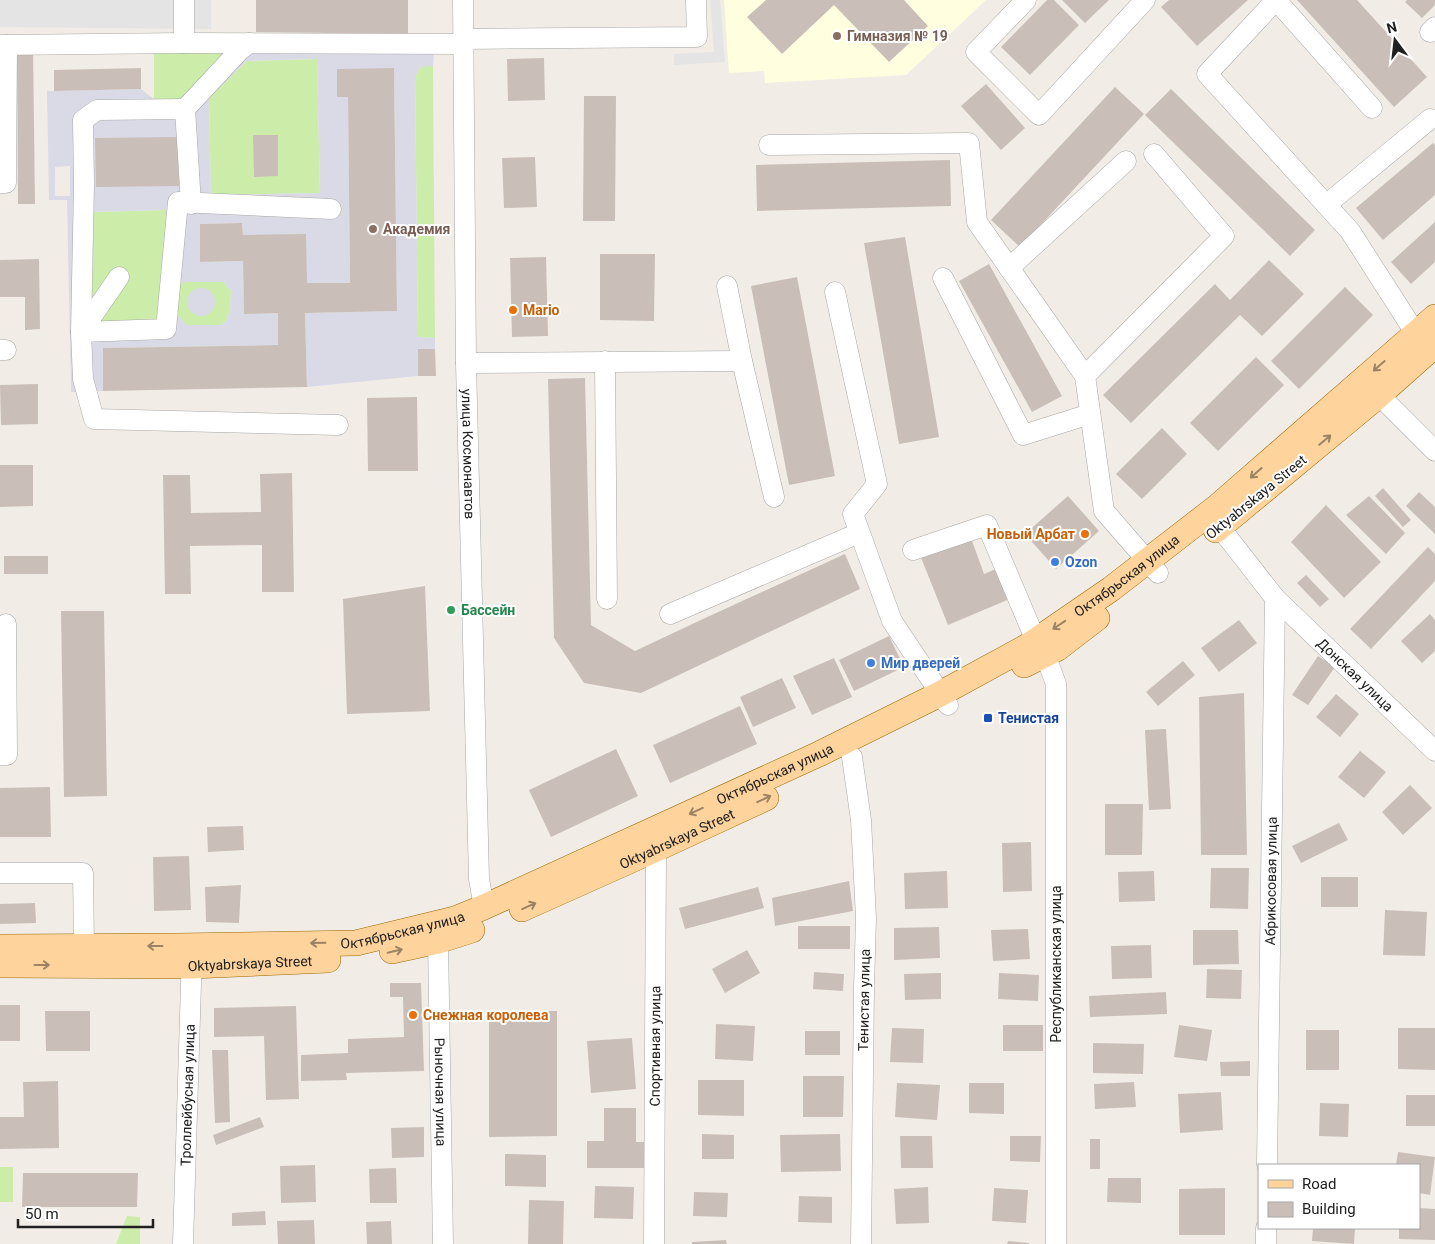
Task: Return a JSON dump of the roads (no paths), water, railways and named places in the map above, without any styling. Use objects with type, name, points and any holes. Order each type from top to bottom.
[{"type":"main road","points":[[1215,520],[1425,339],[1435,317]]},
{"type":"main road","name":"Oktyabrskaya Street","points":[[0,965],[192,956],[362,958],[438,941],[484,926],[656,849],[852,757],[944,700],[1040,648],[1058,648],[1153,567],[1379,395],[1425,339]]},
{"type":"main road","name":"Октябрьская улица","points":[[0,947],[84,947],[192,956],[356,943],[455,918],[484,907],[819,754],[944,700]]},
{"type":"street","points":[[184,0],[184,43]]},
{"type":"street","name":"улица Космонавтов","points":[[463,0],[466,362],[479,879],[484,907]]},
{"type":"street","points":[[0,183],[6,183],[3,44],[697,38],[696,0]]},
{"type":"street","points":[[1026,0],[976,52],[1039,115],[1145,0]]},
{"type":"street","points":[[1372,108],[1276,0],[1207,74],[1350,231],[1425,339]]},
{"type":"street","points":[[249,43],[240,50],[185,109],[97,110],[83,120],[84,184],[81,332],[83,379],[94,419],[338,425]]},
{"type":"street","points":[[185,109],[191,204]]},
{"type":"street","points":[[1326,205],[1430,119]]},
{"type":"street","points":[[769,144],[969,142],[977,222],[1085,376],[1104,511],[1153,567]]},
{"type":"street","points":[[1085,376],[1224,236],[1154,154]]},
{"type":"street","points":[[1009,268],[1126,161]]},
{"type":"street","points":[[81,332],[166,330],[178,202],[331,209]]},
{"type":"street","points":[[81,332],[120,277]]},
{"type":"street","points":[[943,278],[1023,435],[1090,414]]},
{"type":"street","points":[[727,286],[774,497]]},
{"type":"street","points":[[835,292],[876,484],[853,514],[892,621],[944,700]]},
{"type":"street","points":[[466,362],[742,360]]},
{"type":"street","points":[[605,362],[607,599]]},
{"type":"street","points":[[1379,395],[1435,451]]},
{"type":"street","name":"Донская улица","points":[[1215,520],[1275,598],[1435,751]]},
{"type":"street","points":[[913,550],[987,525],[1040,648]]},
{"type":"street","points":[[670,614],[859,532]]},
{"type":"street","name":"Абрикосовая улица","points":[[1267,1164],[1275,598]]},
{"type":"street","points":[[0,755],[7,755],[6,624]]},
{"type":"street","name":"Республиканская улица","points":[[1040,648],[1056,684],[1056,1244]]},
{"type":"street","name":"Тенистая улица","points":[[852,757],[861,820],[866,918],[861,1244]]},
{"type":"street","name":"Спортивная улица","points":[[654,1244],[656,849]]},
{"type":"street","points":[[0,873],[83,873],[84,947]]},
{"type":"street","name":"Рыночная улица","points":[[438,941],[442,1244]]},
{"type":"street","name":"Троллейбусная улица","points":[[183,1244],[192,956]]},
{"type":"street","points":[[1266,1229],[1266,1244]]},
{"type":"place","name":"Гимназия № 19","points":[[837,36]]},
{"type":"place","name":"Академия","points":[[373,229]]},
{"type":"place","name":"Mario","points":[[513,310]]},
{"type":"place","name":"Новый Арбат","points":[[1085,534]]},
{"type":"place","name":"Ozon","points":[[1055,562]]},
{"type":"place","name":"Бассейн","points":[[451,610]]},
{"type":"place","name":"Мир дверей","points":[[871,663]]},
{"type":"place","name":"Тенистая","points":[[988,718]]},
{"type":"place","name":"Снежная королева","points":[[413,1015]]}]
